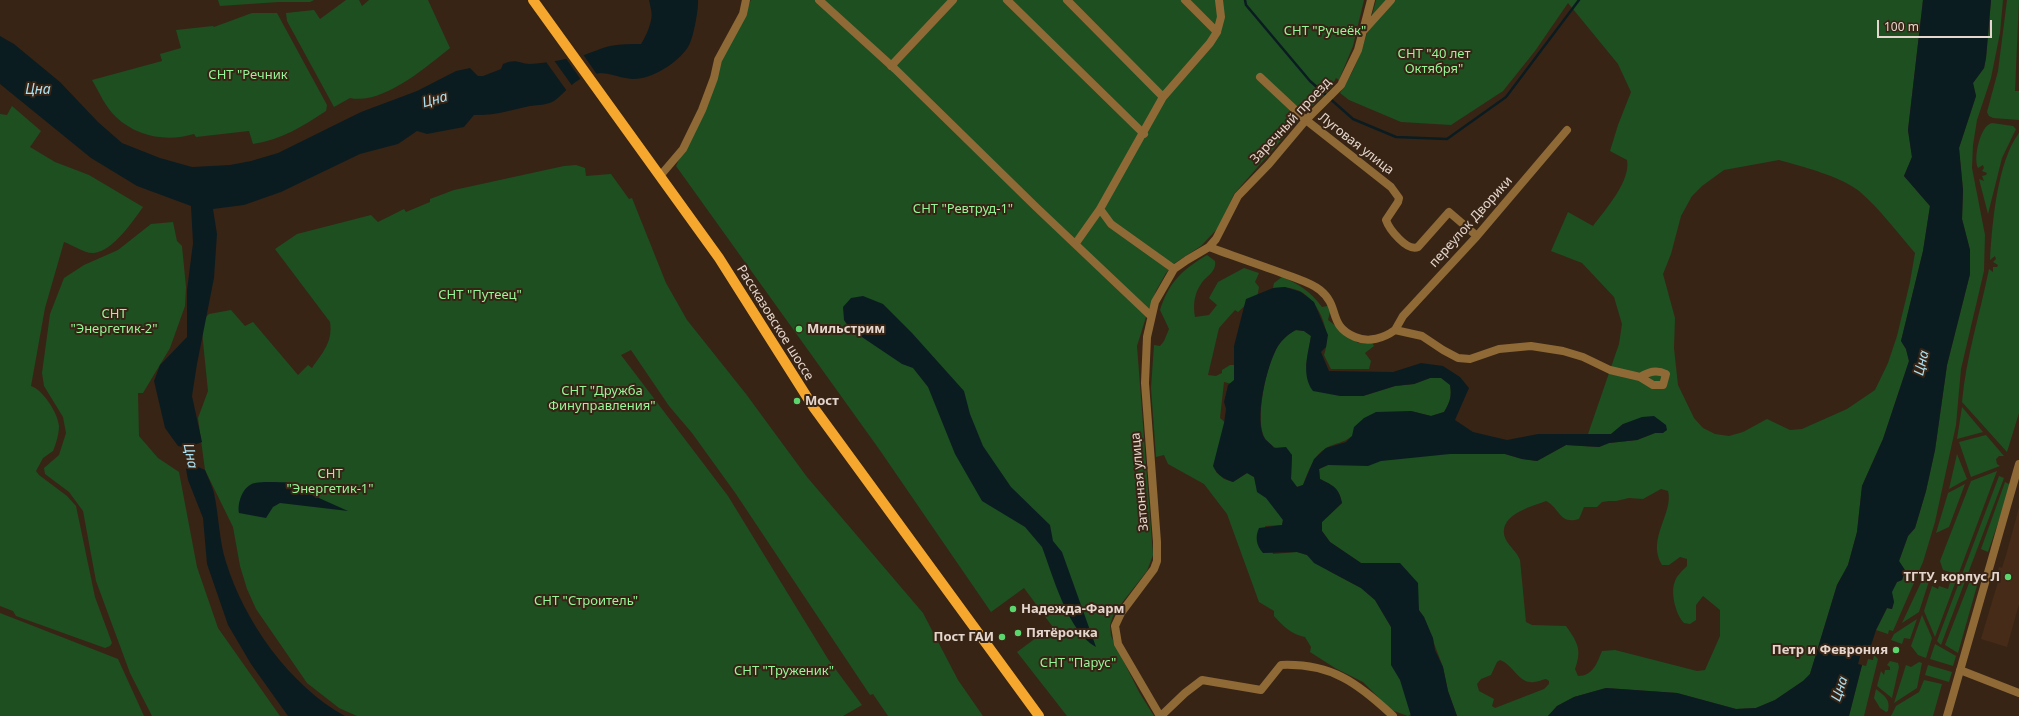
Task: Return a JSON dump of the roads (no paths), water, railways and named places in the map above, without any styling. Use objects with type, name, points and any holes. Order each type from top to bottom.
[{"type":"main road","name":"Рассказовское шоссе","points":[[533,0],[719,258],[814,408],[1039,716]]},
{"type":"street","points":[[660,176],[680,154],[702,110],[714,78],[718,60],[743,14],[746,0]]},
{"type":"street","points":[[819,0],[891,66],[1151,316]]},
{"type":"street","points":[[891,66],[953,0]]},
{"type":"street","points":[[1007,0],[1144,134]]},
{"type":"street","points":[[1067,0],[1163,97]]},
{"type":"street","points":[[1185,0],[1217,32]]},
{"type":"street","points":[[1076,243],[1100,209],[1144,134],[1163,97],[1210,43],[1217,32],[1221,17],[1218,0]]},
{"type":"street","name":"Заречный проезд","points":[[1209,248],[1222,229],[1238,196],[1269,164],[1306,120],[1341,85],[1358,50],[1371,0]]},
{"type":"street","points":[[1364,30],[1391,0]]},
{"type":"street","name":"Луговая улица","points":[[1260,77],[1306,120],[1391,187],[1399,198],[1386,220],[1389,228],[1411,248],[1418,247],[1423,243],[1449,212],[1477,236]]},
{"type":"street","name":"переулок Дворики","points":[[1396,330],[1403,316],[1477,236],[1567,130]]},
{"type":"street","points":[[1100,209],[1111,224],[1174,269]]},
{"type":"street","points":[[1209,248],[1264,266],[1314,286],[1327,297],[1333,307],[1338,326],[1357,338],[1372,340],[1396,330],[1422,336],[1458,358],[1470,359],[1499,350],[1531,346],[1563,351],[1583,357],[1610,370],[1640,377]]},
{"type":"street","name":"Затонная улица","points":[[1161,716],[1118,644],[1115,626],[1121,613],[1149,576],[1156,561],[1157,542],[1145,383],[1145,359],[1151,316],[1159,294],[1174,269],[1186,260],[1209,248]]},
{"type":"street","points":[[1947,716],[2019,464]]},
{"type":"street","points":[[1161,716],[1202,680],[1261,690],[1281,665],[1299,664],[1325,669],[1346,678],[1372,696],[1394,716],[1399,716]]},
{"type":"street","points":[[1960,670],[2019,693]]},
{"type":"water","name":"Цна","points":[[649,0],[698,0],[698,10],[690,44],[678,59],[655,74],[639,79],[624,78],[603,73],[591,75],[578,80],[558,98],[549,103],[495,114],[474,115],[464,127],[427,134],[417,131],[398,144],[360,154],[281,192],[244,205],[213,209],[217,234],[214,278],[192,396],[202,442],[189,447],[196,466],[205,470],[212,487],[226,562],[244,607],[257,629],[288,670],[306,688],[345,716],[288,716],[251,664],[228,625],[207,564],[203,518],[188,480],[186,469],[189,467],[183,447],[178,446],[165,428],[154,381],[160,365],[187,337],[187,290],[193,243],[191,206],[137,186],[91,158],[0,84],[0,36],[14,44],[60,82],[98,122],[122,143],[160,158],[192,167],[230,165],[251,161],[278,153],[361,112],[417,91],[456,71],[470,68],[478,76],[483,76],[501,69],[503,64],[512,61],[526,64],[543,63],[584,55],[610,46],[622,44],[641,44],[646,36],[652,18]]},
{"type":"water","name":"Цна","points":[[1923,0],[1991,0],[1984,68],[1973,83],[1976,96],[1959,148],[1963,190],[1962,219],[1970,250],[1970,274],[1947,365],[1935,450],[1926,491],[1915,528],[1908,536],[1899,561],[1905,570],[1902,580],[1897,582],[1892,592],[1894,602],[1892,609],[1887,608],[1876,630],[1868,655],[1861,653],[1858,664],[1862,665],[1849,716],[1548,716],[1557,706],[1574,697],[1606,688],[1677,693],[1736,709],[1756,708],[1775,700],[1803,681],[1810,674],[1837,585],[1848,565],[1857,532],[1862,486],[1883,439],[1909,361],[1906,349],[1901,341],[1923,251],[1930,206],[1904,176],[1912,157],[1908,130]]},
{"type":"water","points":[[1285,287],[1301,292],[1314,302],[1328,335],[1326,347],[1321,352],[1329,371],[1393,372],[1421,363],[1443,366],[1460,377],[1469,388],[1455,420],[1473,432],[1507,440],[1538,434],[1611,434],[1623,424],[1642,417],[1654,416],[1666,425],[1667,430],[1663,433],[1655,433],[1637,440],[1609,443],[1599,447],[1566,445],[1537,461],[1522,459],[1505,454],[1450,454],[1381,461],[1368,466],[1328,465],[1319,469],[1320,479],[1335,488],[1342,503],[1322,522],[1322,531],[1330,542],[1361,563],[1400,563],[1418,583],[1419,610],[1424,617],[1433,638],[1435,650],[1443,667],[1448,691],[1457,716],[1411,716],[1400,680],[1391,665],[1391,627],[1375,600],[1361,588],[1314,563],[1307,555],[1297,552],[1263,553],[1257,541],[1259,528],[1282,525],[1283,520],[1266,498],[1257,492],[1254,477],[1247,473],[1233,482],[1221,476],[1213,466],[1224,423],[1226,409],[1224,402],[1228,385],[1234,380],[1234,346],[1246,299],[1273,288]],"holes":[[[1296,330],[1304,331],[1311,336],[1306,371],[1309,385],[1313,391],[1340,396],[1363,396],[1395,386],[1414,384],[1430,378],[1441,378],[1450,385],[1451,392],[1449,402],[1444,412],[1431,416],[1411,411],[1376,412],[1364,418],[1354,427],[1352,436],[1346,442],[1326,448],[1314,459],[1303,485],[1297,487],[1291,479],[1292,455],[1286,447],[1274,448],[1265,439],[1260,419],[1263,392],[1274,354],[1278,346],[1286,337]]]},
{"type":"water","points":[[863,296],[883,304],[912,333],[964,391],[970,414],[983,446],[1011,487],[1050,525],[1053,541],[1062,552],[1096,647],[1086,640],[1077,629],[1063,602],[1042,547],[1025,527],[982,501],[955,454],[928,387],[913,368],[902,364],[850,329],[844,320],[843,307],[851,298]]},
{"type":"water","points":[[263,482],[289,482],[301,490],[348,511],[280,503],[273,507],[266,518],[239,513],[239,504],[242,495],[251,484]]},
{"type":"waterway","points":[[1245,0],[1246,5],[1310,81],[1353,119],[1396,137],[1447,139],[1506,97],[1579,0]]},
{"type":"place","name":"Мильстрим","points":[[799,329]]},
{"type":"place","name":"Мост","points":[[797,401]]},
{"type":"place","name":"ТГТУ, корпус Л","points":[[2008,577]]},
{"type":"place","name":"Надежда-Фарм","points":[[1013,609]]},
{"type":"place","name":"Пятёрочка","points":[[1018,633]]},
{"type":"place","name":"Пост ГАИ","points":[[1002,637]]},
{"type":"place","name":"Петр и Феврония","points":[[1896,650]]},
{"type":"park label","name":"СНТ \"Ручеёк\"","points":[[1325,31]]},
{"type":"park label","name":"СНТ \"40 лет Октября\"","points":[[1434,62]]},
{"type":"park label","name":"СНТ \"Речник","points":[[248,75]]},
{"type":"park label","name":"СНТ \"Ревтруд-1\"","points":[[963,209]]},
{"type":"park label","name":"СНТ \"Путеец\"","points":[[480,295]]},
{"type":"park label","name":"СНТ \"Энергетик-2\"","points":[[114,322]]},
{"type":"park label","name":"СНТ \"Дружба Финуправления\"","points":[[602,398]]},
{"type":"park label","name":"СНТ \"Энергетик-1\"","points":[[330,482]]},
{"type":"park label","name":"СНТ \"Строитель\"","points":[[586,601]]},
{"type":"park label","name":"СНТ \"Парус\"","points":[[1078,663]]},
{"type":"park label","name":"СНТ \"Труженик\"","points":[[784,671]]}]
